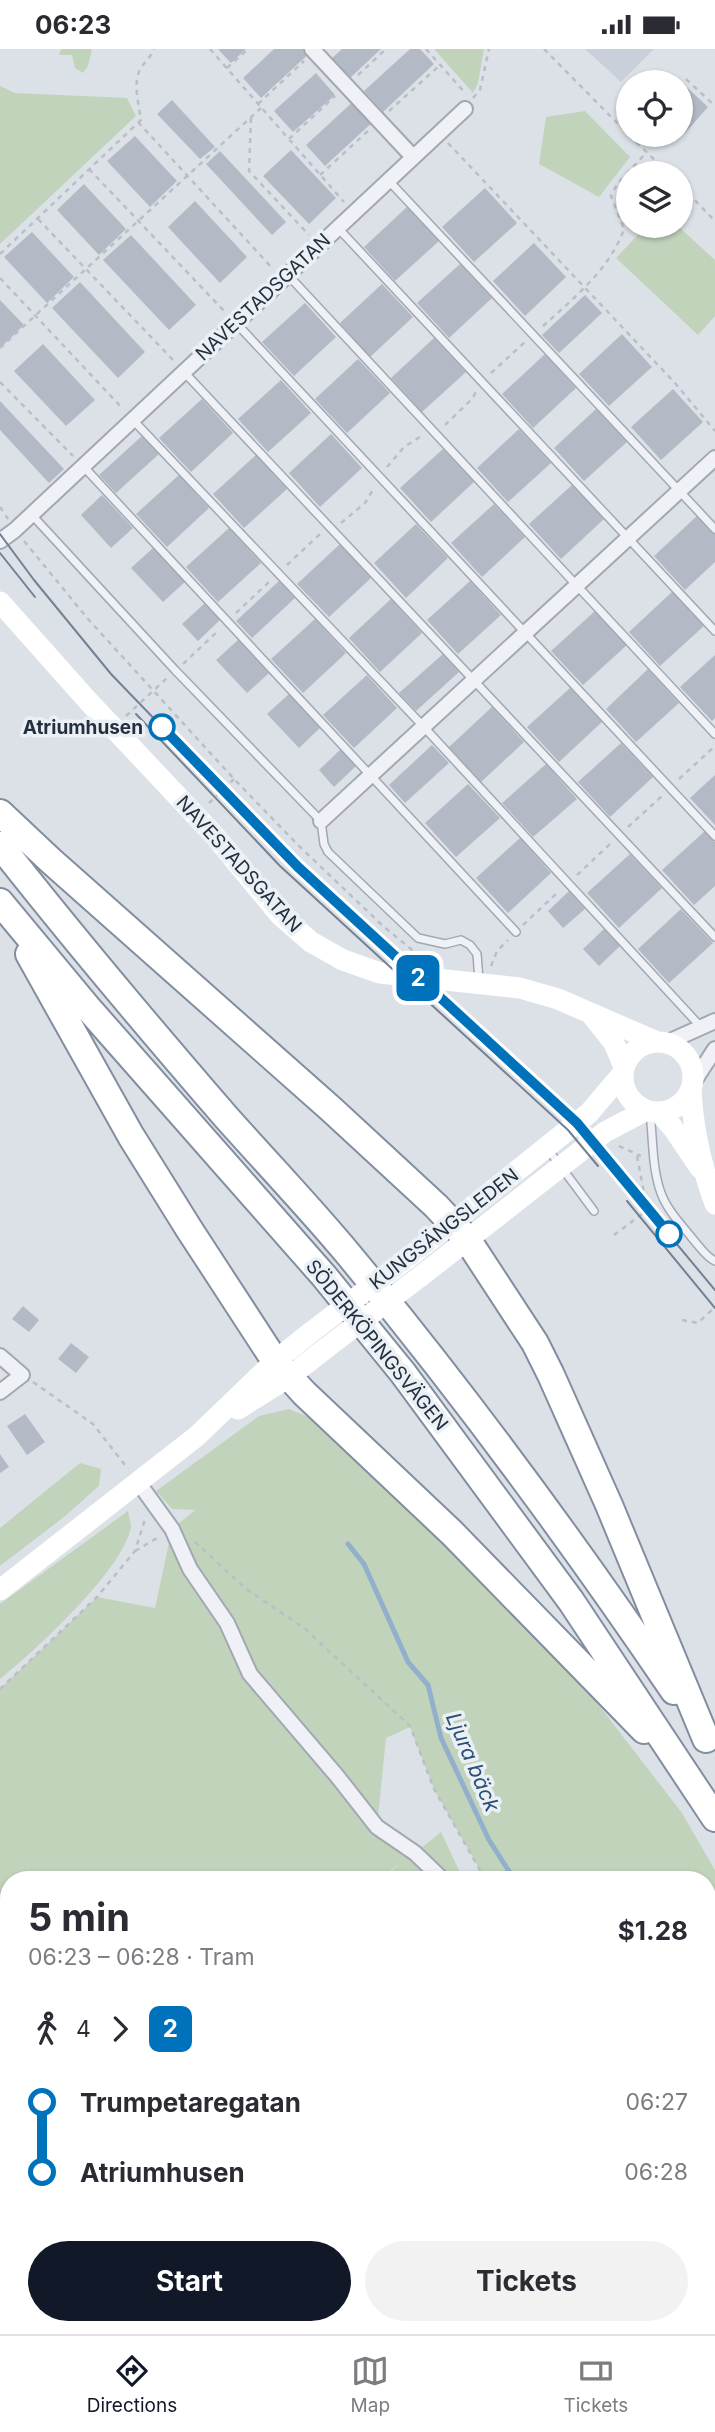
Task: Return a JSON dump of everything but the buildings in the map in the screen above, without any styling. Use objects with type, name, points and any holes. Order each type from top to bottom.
[{"type":"highway","points":[[0,813],[331,1109],[460,1231],[535,1343],[551,1375],[609,1505],[710,1747]]},
{"type":"highway","name":"SÖDERKÖPINGSVÄGEN","points":[[0,845],[58,919],[226,1117],[347,1252],[490,1430],[574,1547],[710,1747]]},
{"type":"highway","points":[[1,903],[131,1136],[282,1369],[453,1533],[692,1780]]},
{"type":"highway","name":"SÖDERKÖPINGSVÄGEN","points":[[1,903],[231,1173],[324,1276],[403,1373],[571,1601],[715,1818]]},
{"type":"main road","name":"NAVESTADSGATAN","points":[[0,602],[214,835],[280,915],[311,942],[343,960],[380,973],[479,977],[520,988],[558,999],[661,1042]]},
{"type":"main road","name":"NAVESTADSGATAN","points":[[590,1013],[614,1044],[623,1070]]},
{"type":"main road","points":[[710,1178],[673,1128],[630,1099],[625,1090],[623,1070],[638,1047],[661,1042],[683,1052],[690,1062],[692,1112],[710,1178],[715,1204]]},
{"type":"main road","name":"KUNGSÄNGSLEDEN","points":[[0,1590],[144,1491],[197,1436],[282,1369],[326,1349],[421,1276],[460,1231],[547,1148],[594,1108],[623,1070]]},
{"type":"main road","points":[[652,1112],[675,1109],[687,1099],[692,1087]]},
{"type":"main road","name":"KUNGSÄNGSLEDEN","points":[[282,1369],[310,1333],[407,1259],[460,1231],[561,1166],[616,1125],[652,1112]]},
{"type":"street","points":[[313,50],[413,157]]},
{"type":"street","name":"NAVESTADSGATAN","points":[[0,541],[15,530],[468,105]]},
{"type":"street","points":[[321,821],[715,459]]},
{"type":"street","points":[[661,1042],[715,1021]]},
{"type":"street","points":[[692,1087],[715,1049]]},
{"type":"street","points":[[0,1356],[22,1375],[0,1392]]},
{"type":"street","points":[[144,1491],[172,1529],[190,1569],[227,1623],[250,1674],[377,1827],[415,1853],[434,1871]]},
{"type":"lane","points":[[388,180],[715,529]]},
{"type":"lane","points":[[338,227],[715,631]]},
{"type":"lane","points":[[285,277],[715,734]]},
{"type":"lane","points":[[236,323],[715,835]]},
{"type":"lane","points":[[184,371],[715,937]]},
{"type":"lane","points":[[132,419],[423,726],[701,1028]]},
{"type":"lane","points":[[83,466],[516,932]]},
{"type":"lane","points":[[32,514],[175,670],[321,821],[324,844],[328,852],[418,939],[444,944],[461,940],[470,945],[477,954],[479,977]]},
{"type":"lane","points":[[652,1112],[658,1181],[662,1195],[698,1245],[715,1261]]},
{"type":"lane","points":[[547,1148],[594,1211]]},
{"type":"path","points":[[0,254],[141,120],[136,81],[139,69],[155,49]]},
{"type":"path","points":[[210,49],[353,213]]},
{"type":"path","points":[[227,68],[248,49]]},
{"type":"path","points":[[426,49],[468,105],[480,90],[489,49]]},
{"type":"path","points":[[544,49],[616,121]]},
{"type":"path","points":[[0,348],[251,117],[313,50]]},
{"type":"path","points":[[693,86],[715,106]]},
{"type":"path","points":[[251,117],[249,171],[318,246]]},
{"type":"path","points":[[138,123],[285,277]]},
{"type":"path","points":[[438,133],[675,383],[715,431]]},
{"type":"path","points":[[642,147],[656,161]]},
{"type":"path","points":[[89,169],[236,323]]},
{"type":"path","points":[[693,198],[715,221]]},
{"type":"path","points":[[38,218],[184,371]]},
{"type":"path","points":[[0,278],[132,419]]},
{"type":"path","points":[[0,382],[83,466]]},
{"type":"path","points":[[0,507],[15,530],[88,619],[152,691],[299,846],[383,926],[428,962]]},
{"type":"path","points":[[132,725],[125,717],[152,691]]},
{"type":"path","points":[[479,977],[489,971],[497,951],[516,932],[715,746]]},
{"type":"path","points":[[601,1147],[659,1212]]},
{"type":"path","points":[[637,1156],[644,1196]]},
{"type":"path","points":[[614,1235],[654,1205]]},
{"type":"path","points":[[682,1320],[698,1323],[715,1307]]},
{"type":"path","points":[[22,1375],[93,1424],[144,1491],[135,1551]]},
{"type":"path","points":[[0,1689],[97,1597],[135,1551],[172,1529],[195,1541],[245,1588],[304,1628],[410,1726],[435,1789],[481,1871]]},
{"type":"shaded area","points":[[585,49],[654,49],[633,70],[616,70],[616,77]]},
{"type":"green space","points":[[61,49],[92,49],[88,66],[83,73],[75,68],[72,55],[59,55]]},
{"type":"green space","points":[[434,49],[484,49],[478,83],[473,93]]},
{"type":"green space","points":[[0,86],[15,93],[127,98],[136,116],[0,244]]},
{"type":"green space","points":[[585,111],[616,143],[616,147],[620,147],[630,157],[627,161],[616,161],[616,175],[599,197],[539,164],[546,117]]},
{"type":"green space","points":[[635,238],[691,238],[715,260],[715,316],[698,335],[616,258]]},
{"type":"green space","points":[[289,1409],[311,1418],[420,1520],[581,1682],[682,1813],[715,1871],[480,1871],[434,1789],[410,1727],[386,1738],[377,1827],[415,1853],[441,1832],[459,1871],[392,1871],[400,1864],[390,1871],[0,1871],[0,1689],[97,1597],[155,1608],[172,1529],[195,1510],[172,1509],[156,1491],[259,1416]]},
{"type":"green space","points":[[80,1463],[101,1469],[99,1486],[64,1517],[0,1566],[0,1528]]},
{"type":"green space","points":[[128,1511],[131,1527],[125,1544],[112,1565],[76,1609],[0,1679],[0,1604]]},
{"type":"waterway","name":"Ljura bäck","points":[[348,1544],[364,1564],[408,1662],[428,1685],[441,1738],[489,1840],[509,1871]]},
{"type":"tram line","points":[[0,534],[111,674],[297,867],[577,1124],[715,1290]]},
{"type":"tram line","points":[[0,553],[35,597]]},
{"type":"tram line","points":[[136,714],[280,866],[568,1130],[598,1166]]},
{"type":"tram line","name":"2","points":[[162,727],[298,867],[577,1123],[669,1234]]},
{"type":"tram line","points":[[627,1201],[715,1308]]},
{"type":"place","name":"Atriumhusen","points":[[162,727]]}]
